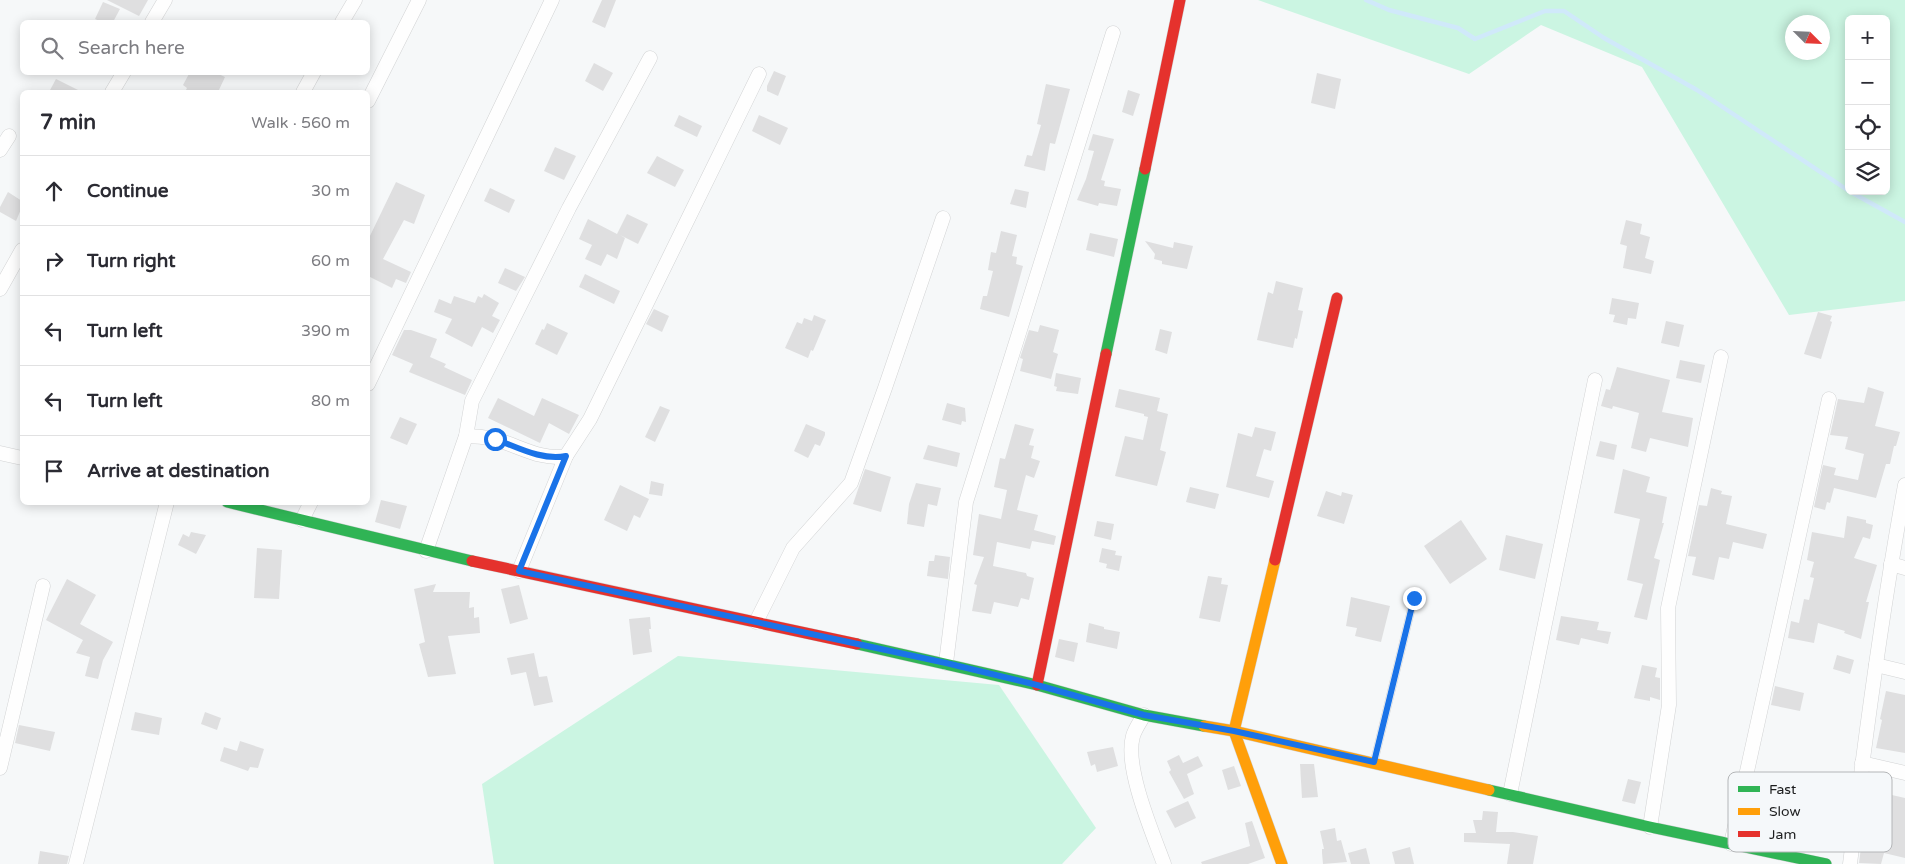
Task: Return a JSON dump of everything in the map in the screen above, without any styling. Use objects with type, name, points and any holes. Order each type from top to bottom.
[{"type":"street","points":[[153,20],[165,0]]},
{"type":"street","points":[[343,20],[355,0]]},
{"type":"street","points":[[370,97],[419,0]]},
{"type":"street","points":[[370,380],[552,0]]},
{"type":"street","points":[[1037,685],[1180,0]]},
{"type":"street","points":[[946,663],[966,502],[1112,34]]},
{"type":"street","points":[[426,551],[466,436],[472,401],[569,208],[650,58]]},
{"type":"street","points":[[519,571],[566,456],[590,419],[759,74]]},
{"type":"street","points":[[113,90],[122,75]]},
{"type":"street","points":[[304,90],[312,75]]},
{"type":"street","points":[[0,150],[9,136]]},
{"type":"street","points":[[756,622],[793,548],[851,483],[886,388],[943,218]]},
{"type":"street","points":[[0,289],[20,254]]},
{"type":"street","points":[[1282,864],[1234,731],[1337,298]]},
{"type":"street","points":[[1650,827],[1669,705],[1668,608],[1721,357]]},
{"type":"street","points":[[1510,794],[1595,380]]},
{"type":"street","points":[[1747,772],[1829,399]]},
{"type":"street","points":[[466,436],[495,439],[545,457],[566,456]]},
{"type":"street","points":[[0,453],[20,458]]},
{"type":"street","points":[[1861,772],[1891,564],[1905,485]]},
{"type":"street","points":[[76,864],[166,505]]},
{"type":"street","points":[[240,505],[426,551],[946,663],[1037,685],[1144,715],[1234,731],[1728,843]]},
{"type":"street","points":[[302,520],[310,505]]},
{"type":"street","points":[[1891,564],[1905,568]]},
{"type":"street","points":[[0,768],[43,586]]},
{"type":"street","points":[[1876,665],[1905,672]]},
{"type":"street","points":[[1144,715],[1133,737],[1132,766],[1164,864]]},
{"type":"street","points":[[1862,763],[1905,773]]},
{"type":"street","points":[[1769,852],[1826,864]]},
{"type":"lane","points":[[1374,762],[1414,598]]},
{"type":"green space","points":[[1258,0],[1905,0],[1905,301],[1789,315],[1642,67],[1541,25],[1469,74]]},
{"type":"green space","points":[[678,656],[999,685],[1096,828],[1062,864],[494,864],[482,784]]},
{"type":"building","points":[[107,0],[148,0],[139,16]]},
{"type":"building","points":[[602,0],[616,0],[605,28],[592,22]]},
{"type":"building","points":[[103,2],[120,9],[114,20],[95,19]]},
{"type":"building","points":[[594,63],[613,73],[603,91],[585,81]]},
{"type":"building","points":[[774,71],[786,76],[778,96],[767,91],[767,86]]},
{"type":"building","points":[[1317,73],[1341,79],[1335,109],[1311,103]]},
{"type":"building","points":[[188,75],[221,75],[225,77],[219,90],[186,90],[187,88],[183,85]]},
{"type":"building","points":[[56,79],[78,90],[50,90]]},
{"type":"building","points":[[1046,84],[1070,89],[1055,144],[1050,143],[1045,171],[1024,166],[1027,155],[1032,156],[1041,125],[1037,124]]},
{"type":"building","points":[[1128,90],[1140,94],[1133,116],[1122,112]]},
{"type":"building","points":[[679,115],[702,126],[697,137],[674,126]]},
{"type":"building","points":[[759,115],[788,128],[780,145],[752,131]]},
{"type":"building","points":[[1093,134],[1114,139],[1101,180],[1105,181],[1104,186],[1121,189],[1117,206],[1099,203],[1098,206],[1077,200],[1086,179],[1094,151],[1088,150]]},
{"type":"building","points":[[555,147],[576,156],[564,180],[544,171]]},
{"type":"building","points":[[657,156],[684,170],[675,187],[647,173]]},
{"type":"building","points":[[396,182],[425,195],[414,224],[404,220],[383,259],[411,272],[406,283],[396,279],[392,288],[370,277],[370,236]]},
{"type":"building","points":[[490,188],[515,200],[509,213],[484,201]]},
{"type":"building","points":[[1015,189],[1029,192],[1026,208],[1010,204]]},
{"type":"building","points":[[8,192],[20,200],[20,212],[16,221],[0,212],[0,207]]},
{"type":"building","points":[[627,214],[648,224],[638,244],[620,235],[625,238],[617,259],[607,254],[601,266],[585,259],[592,245],[579,239],[588,219],[617,234]]},
{"type":"building","points":[[1626,220],[1642,224],[1640,234],[1650,237],[1645,258],[1654,261],[1651,274],[1623,268],[1627,246],[1620,244]]},
{"type":"building","points":[[1001,231],[1017,235],[1012,256],[1017,257],[1016,264],[1023,266],[1009,317],[980,309],[983,296],[987,296],[993,271],[988,270],[991,252],[996,253]]},
{"type":"building","points":[[1090,233],[1118,239],[1114,257],[1086,250]]},
{"type":"building","points":[[1145,241],[1173,248],[1174,242],[1193,246],[1187,269],[1162,264],[1162,261],[1154,259],[1155,254]]},
{"type":"building","points":[[505,268],[525,277],[516,291],[498,283]]},
{"type":"building","points":[[585,274],[620,291],[614,304],[579,287]]},
{"type":"building","points":[[1276,281],[1303,288],[1298,310],[1303,311],[1297,339],[1295,338],[1293,348],[1257,340],[1268,292],[1273,294]]},
{"type":"building","points":[[484,294],[499,303],[492,316],[500,320],[493,333],[482,327],[472,347],[445,333],[452,319],[434,312],[439,299],[451,304],[454,296],[475,303],[478,296],[482,298]]},
{"type":"building","points":[[1612,298],[1639,303],[1636,319],[1628,318],[1627,325],[1613,322],[1615,315],[1609,314]]},
{"type":"building","points":[[654,309],[669,316],[662,332],[646,324]]},
{"type":"building","points":[[1818,312],[1832,316],[1821,359],[1804,354]]},
{"type":"building","points":[[814,315],[826,320],[813,351],[811,350],[808,358],[785,348],[797,322],[802,324],[804,318],[812,321]]},
{"type":"building","points":[[1666,321],[1684,325],[1679,347],[1661,343]]},
{"type":"building","points":[[547,323],[568,333],[557,355],[535,344]]},
{"type":"building","points":[[1040,325],[1059,330],[1053,352],[1058,354],[1051,379],[1020,371],[1023,359],[1020,358],[1029,330],[1038,332]]},
{"type":"building","points":[[1160,329],[1172,332],[1167,354],[1155,350]]},
{"type":"building","points":[[404,330],[411,330],[437,339],[430,357],[446,364],[444,367],[472,380],[465,395],[409,372],[413,364],[392,355]]},
{"type":"building","points":[[1680,360],[1705,365],[1701,383],[1676,378]]},
{"type":"building","points":[[1617,367],[1670,380],[1662,412],[1693,418],[1688,447],[1650,438],[1646,452],[1631,448],[1639,413],[1613,406],[1612,409],[1601,406],[1606,389],[1610,390]]},
{"type":"building","points":[[1056,373],[1081,378],[1078,394],[1056,391],[1057,387],[1054,386]]},
{"type":"building","points":[[1868,387],[1884,392],[1875,426],[1900,432],[1896,446],[1894,446],[1890,464],[1886,464],[1876,498],[1834,488],[1830,503],[1827,502],[1825,510],[1814,507],[1823,465],[1836,468],[1834,475],[1858,480],[1864,454],[1845,449],[1848,437],[1830,435],[1838,399],[1864,403]]},
{"type":"building","points":[[1119,389],[1160,398],[1157,411],[1168,414],[1160,450],[1166,452],[1157,486],[1115,476],[1125,436],[1143,440],[1148,417],[1144,416],[1144,414],[1115,407]]},
{"type":"building","points":[[498,398],[534,416],[542,398],[579,415],[569,434],[549,423],[540,443],[488,418]]},
{"type":"building","points":[[947,403],[965,408],[966,422],[962,421],[961,425],[942,420]]},
{"type":"building","points":[[660,406],[670,410],[655,442],[645,437]]},
{"type":"building","points":[[400,417],[417,424],[407,445],[390,438]]},
{"type":"building","points":[[806,424],[825,432],[820,446],[815,444],[808,458],[794,451]]},
{"type":"building","points":[[1015,424],[1034,429],[1029,445],[1034,446],[1031,458],[1040,461],[1034,478],[1026,475],[1017,510],[1038,515],[1034,530],[1056,536],[1054,545],[1032,541],[1030,549],[997,542],[993,566],[1026,573],[1027,576],[1034,578],[1029,600],[1021,598],[1018,607],[994,602],[991,614],[972,611],[977,585],[974,584],[984,557],[973,555],[979,514],[1001,519],[1007,490],[994,487],[1000,458],[1005,459]]},
{"type":"building","points":[[1255,427],[1276,432],[1271,451],[1264,449],[1256,476],[1274,481],[1269,498],[1226,487],[1238,433],[1252,437]]},
{"type":"building","points":[[1600,441],[1617,445],[1614,460],[1596,456]]},
{"type":"building","points":[[928,445],[960,453],[957,467],[923,459]]},
{"type":"building","points":[[865,469],[891,477],[881,512],[853,504]]},
{"type":"building","points":[[1623,469],[1650,477],[1646,492],[1667,497],[1662,523],[1664,523],[1654,558],[1660,560],[1647,620],[1634,617],[1643,584],[1627,580],[1640,519],[1614,513]]},
{"type":"building","points":[[651,481],[664,484],[662,496],[649,494]]},
{"type":"building","points":[[916,483],[941,488],[937,506],[928,504],[924,527],[907,524],[909,504]]},
{"type":"building","points":[[620,485],[649,499],[640,518],[634,515],[627,531],[604,520]]},
{"type":"building","points":[[1190,487],[1219,494],[1215,509],[1186,502]]},
{"type":"building","points":[[1711,488],[1722,491],[1721,494],[1732,496],[1726,524],[1767,534],[1763,549],[1733,542],[1729,559],[1719,557],[1714,580],[1692,575],[1696,557],[1688,556],[1699,505],[1707,506]]},
{"type":"building","points":[[1326,491],[1341,496],[1342,492],[1353,495],[1344,524],[1317,516]]},
{"type":"building","points":[[381,500],[407,506],[400,529],[375,522]]},
{"type":"building","points":[[1847,516],[1866,520],[1866,523],[1873,525],[1870,539],[1863,537],[1854,558],[1877,565],[1866,602],[1869,602],[1861,639],[1844,633],[1845,631],[1818,623],[1814,643],[1788,638],[1791,621],[1799,623],[1804,599],[1809,600],[1814,578],[1810,577],[1814,562],[1807,560],[1812,532],[1844,538]]},
{"type":"building","points":[[1461,520],[1487,559],[1450,584],[1424,546]]},
{"type":"building","points":[[1097,521],[1114,524],[1111,540],[1094,536]]},
{"type":"building","points":[[191,532],[206,535],[196,554],[178,545],[183,534],[189,537]]},
{"type":"building","points":[[1506,535],[1543,544],[1535,579],[1499,570]]},
{"type":"building","points":[[257,548],[282,550],[279,599],[254,598]]},
{"type":"building","points":[[1102,548],[1116,551],[1115,555],[1122,556],[1119,571],[1106,568],[1107,564],[1099,562]]},
{"type":"building","points":[[935,555],[950,557],[948,579],[927,576],[929,561],[934,561]]},
{"type":"building","points":[[1208,576],[1222,578],[1221,584],[1228,585],[1220,622],[1199,618]]},
{"type":"building","points":[[67,579],[96,595],[80,624],[113,642],[103,660],[98,679],[85,676],[90,657],[76,653],[83,640],[46,620]]},
{"type":"building","points":[[436,584],[433,592],[470,592],[469,608],[474,607],[474,618],[479,617],[480,633],[448,636],[456,674],[428,677],[419,644],[425,642],[414,589]]},
{"type":"building","points":[[519,585],[528,619],[510,624],[501,589]]},
{"type":"building","points":[[1351,597],[1390,606],[1381,642],[1355,636],[1357,628],[1346,626]]},
{"type":"building","points":[[1561,616],[1599,622],[1597,630],[1611,632],[1608,644],[1581,638],[1579,645],[1556,640]]},
{"type":"building","points":[[650,617],[651,629],[649,629],[652,652],[633,655],[629,619]]},
{"type":"building","points":[[1089,623],[1104,627],[1104,629],[1120,632],[1117,649],[1086,642]]},
{"type":"building","points":[[1059,639],[1078,643],[1074,662],[1055,657]]},
{"type":"building","points":[[534,653],[539,677],[547,676],[553,702],[534,706],[526,672],[511,675],[507,658]]},
{"type":"building","points":[[1837,655],[1854,660],[1850,674],[1833,669]]},
{"type":"building","points":[[1642,665],[1657,668],[1655,677],[1660,678],[1660,700],[1650,697],[1650,701],[1634,698]]},
{"type":"building","points":[[1775,686],[1804,693],[1800,711],[1771,705]]},
{"type":"building","points":[[1886,691],[1905,695],[1905,753],[1876,748]]},
{"type":"building","points":[[135,712],[162,718],[159,735],[131,730]]},
{"type":"building","points":[[205,712],[221,718],[217,730],[201,724]]},
{"type":"building","points":[[19,725],[55,732],[50,751],[15,743]]},
{"type":"building","points":[[240,741],[264,749],[258,768],[250,767],[248,771],[220,761],[224,747],[237,751]]},
{"type":"building","points":[[1113,747],[1118,766],[1097,772],[1095,764],[1091,766],[1087,752]]},
{"type":"building","points":[[1179,755],[1183,763],[1198,756],[1203,766],[1187,774],[1194,794],[1184,799],[1169,772],[1171,770],[1167,761]]},
{"type":"building","points":[[1300,764],[1314,764],[1318,797],[1302,798]]},
{"type":"building","points":[[1234,766],[1241,786],[1228,790],[1222,770]]},
{"type":"building","points":[[1628,779],[1641,782],[1635,804],[1622,801]]},
{"type":"building","points":[[1892,795],[1905,798],[1905,858],[1884,853],[1881,864],[1859,863],[1860,852],[1892,852]]},
{"type":"building","points":[[1188,801],[1196,818],[1175,828],[1166,811]]},
{"type":"building","points":[[1483,811],[1498,812],[1496,832],[1513,832],[1538,836],[1533,864],[1507,864],[1510,844],[1464,842],[1464,833],[1476,833],[1473,820],[1482,820]]},
{"type":"building","points":[[1252,821],[1265,858],[1248,864],[1202,864],[1201,862],[1250,846],[1245,823]]},
{"type":"building","points":[[1335,828],[1337,841],[1341,840],[1347,862],[1323,864],[1322,849],[1324,849],[1320,831]]},
{"type":"building","points":[[1410,847],[1414,864],[1395,864],[1392,852]]},
{"type":"building","points":[[1366,848],[1370,864],[1351,864],[1348,853]]},
{"type":"building","points":[[40,851],[69,856],[67,864],[38,864]]},
{"type":"waterway","points":[[1366,0],[1389,10],[1458,28],[1475,39],[1545,11],[1564,11],[1604,38],[1697,90],[1845,188]]},
{"type":"waterway","points":[[1856,195],[1905,222]]},
{"type":"traffic: fast","points":[[1106,354],[1145,169]]},
{"type":"traffic: fast","points":[[239,505],[472,561]]},
{"type":"traffic: fast","points":[[857,644],[1037,685],[1144,715],[1204,726]]},
{"type":"traffic: fast","points":[[1489,790],[1728,843]]},
{"type":"traffic: fast","points":[[1769,852],[1826,864]]},
{"type":"traffic: slow","points":[[1275,560],[1234,731],[1282,864]]},
{"type":"traffic: slow","points":[[1204,726],[1234,731],[1489,790]]},
{"type":"traffic: jam","points":[[1145,169],[1180,0]]},
{"type":"traffic: jam","points":[[1275,560],[1337,298]]},
{"type":"traffic: jam","points":[[1037,685],[1106,354]]},
{"type":"traffic: jam","points":[[472,561],[857,644]]},
{"type":"route","points":[[495,439],[545,457],[566,456],[519,571],[946,663],[1037,685],[1144,715],[1234,731],[1374,762],[1414,598]]}]
